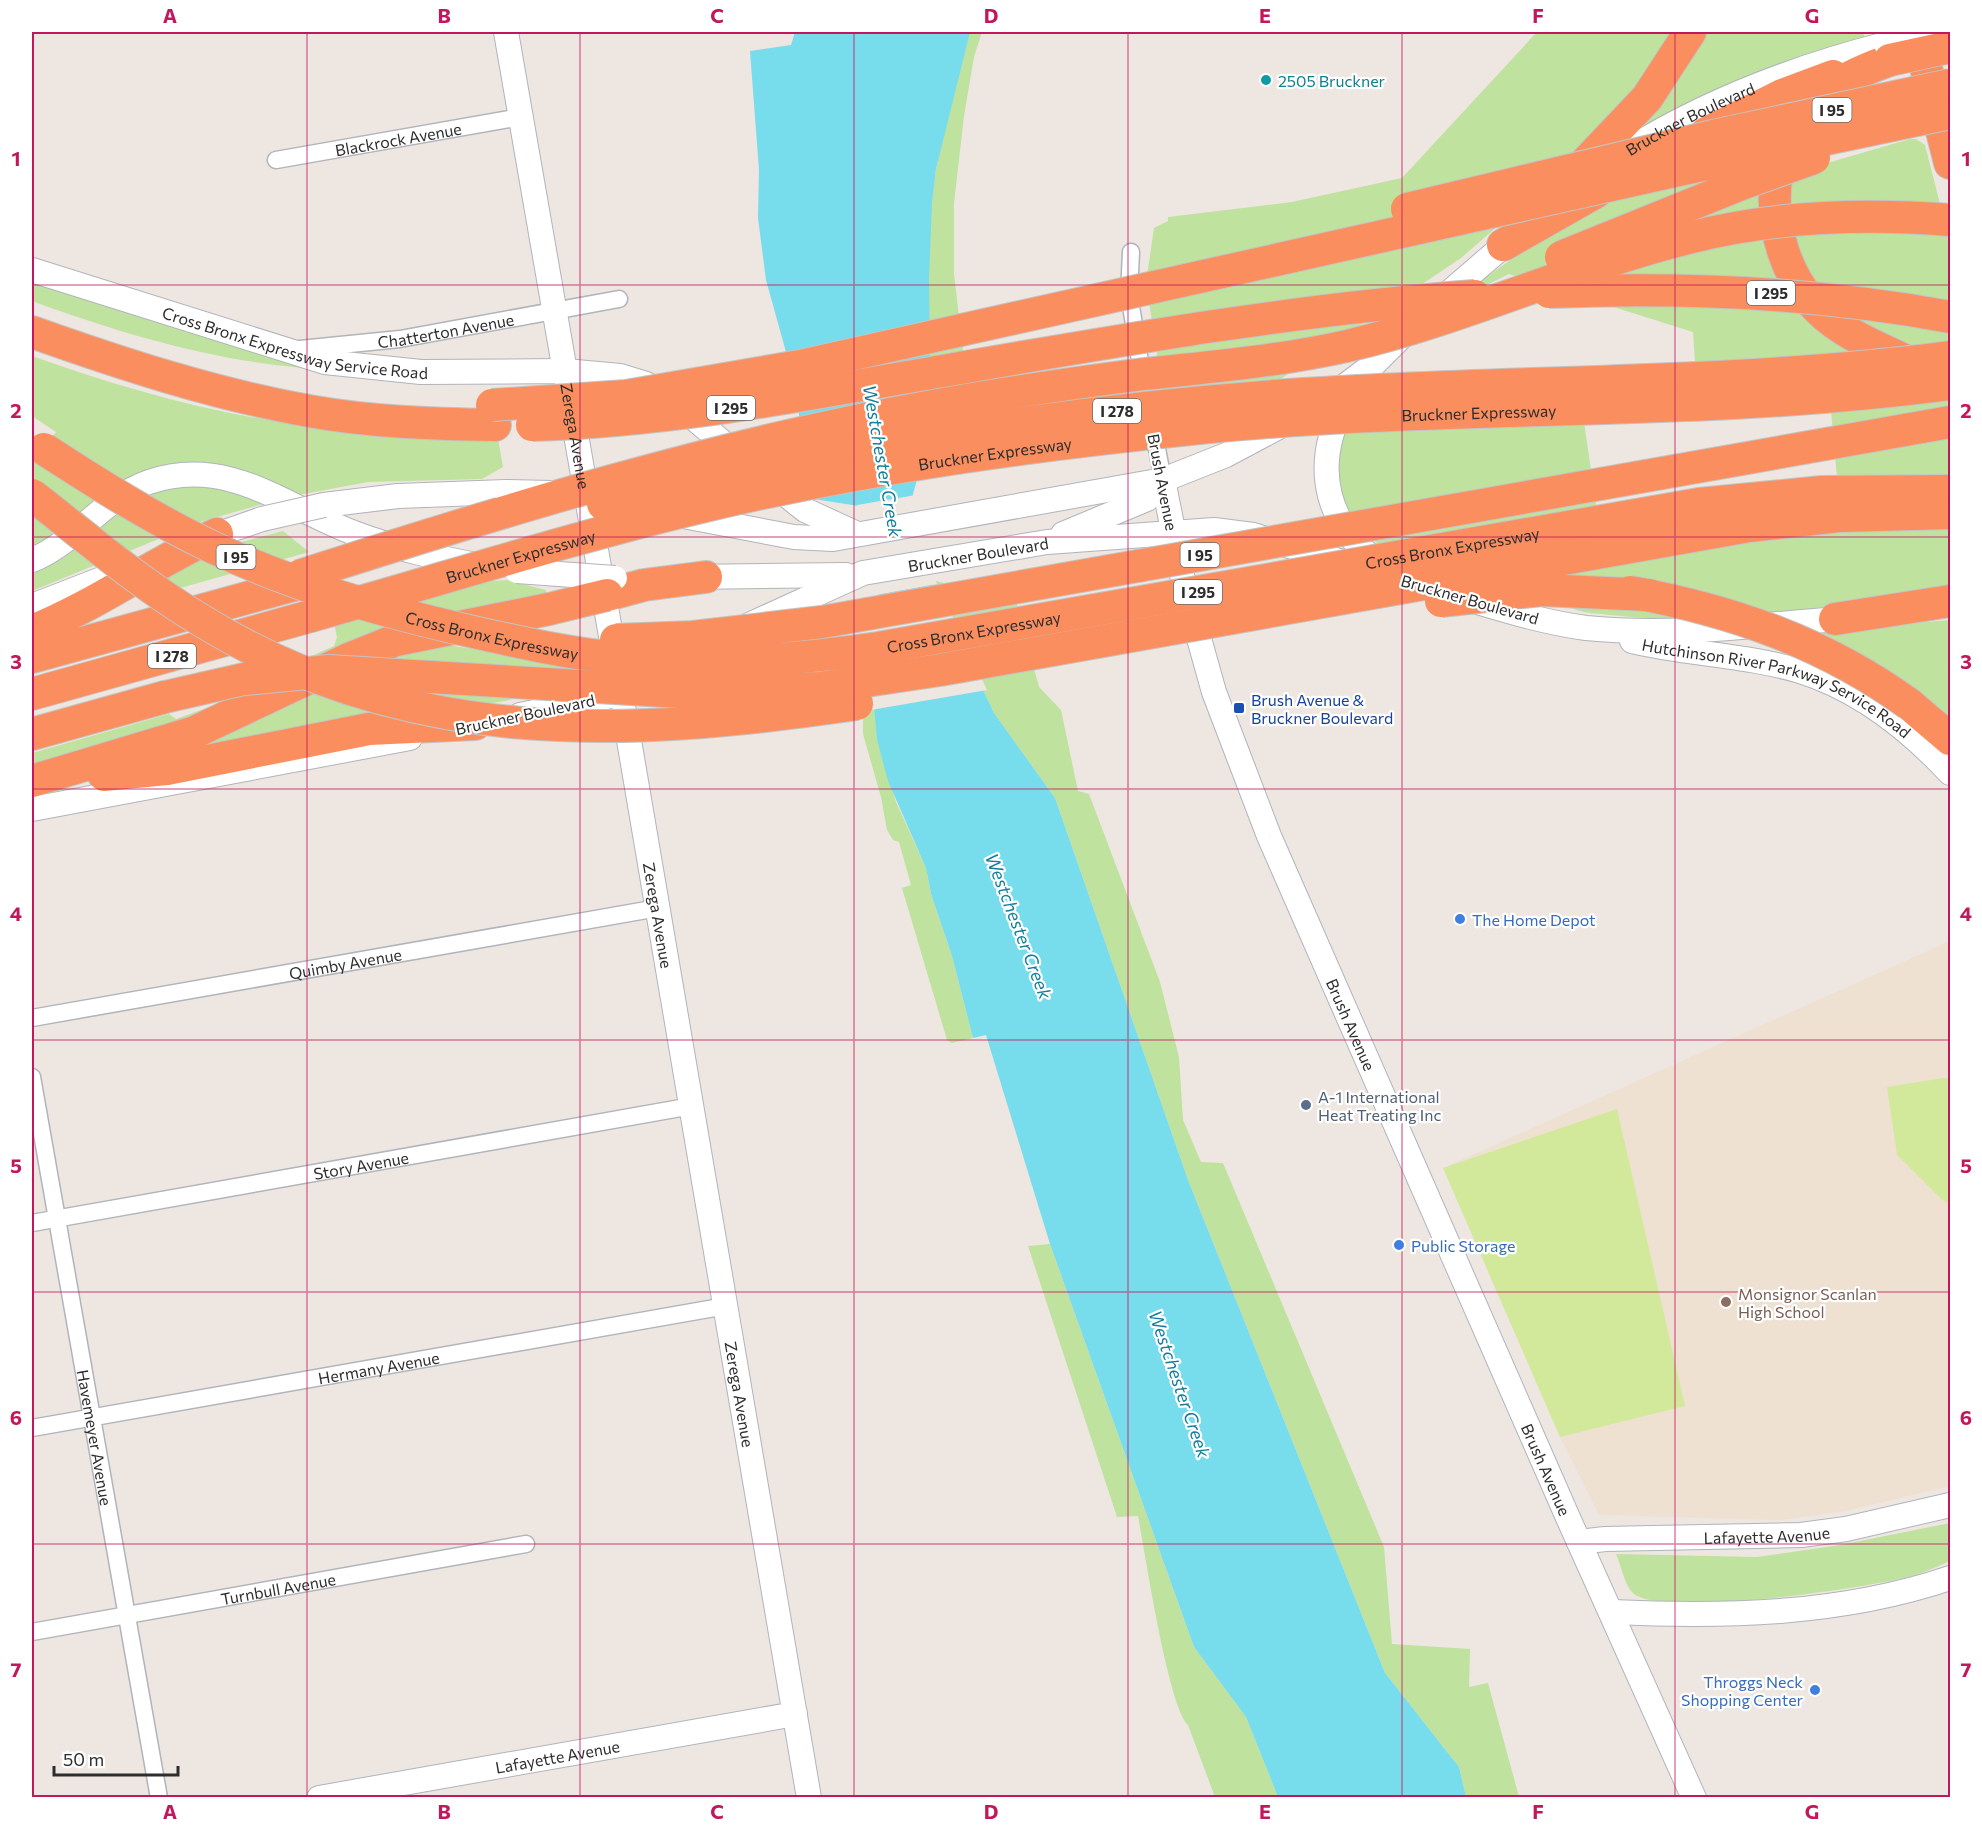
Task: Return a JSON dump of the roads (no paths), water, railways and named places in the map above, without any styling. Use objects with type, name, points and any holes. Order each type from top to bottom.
[{"type":"highway","points":[[1503,245],[1634,113],[1690,32]]},
{"type":"highway","points":[[1917,32],[1950,163]]},
{"type":"highway","points":[[1503,245],[1665,154],[1762,105],[1888,52],[1950,47]]},
{"type":"highway","points":[[1888,52],[1859,73],[1826,92],[1797,121],[1787,141],[1778,175],[1775,206],[1778,234],[1793,276],[1809,299],[1831,320],[1856,338],[1921,369],[1950,386]]},
{"type":"highway","name":"I 95","points":[[32,332],[79,348],[164,370],[282,391],[494,415],[686,386],[1298,234],[1725,134],[1950,86]]},
{"type":"highway","points":[[686,386],[831,360],[1684,168],[1950,113]]},
{"type":"highway","points":[[1236,363],[1310,347],[1364,330],[1517,274],[1761,176],[1855,146],[1950,121]]},
{"type":"highway","points":[[300,579],[573,490],[694,458],[842,424],[1032,389],[1321,351],[1402,332],[1635,253],[1725,230],[1832,217],[1950,220]]},
{"type":"highway","name":"I 295","points":[[494,415],[610,422],[679,415],[1191,328],[1335,309],[1497,295],[1622,290],[1749,292],[1870,303],[1950,316]]},
{"type":"highway","name":"Bruckner Expressway","points":[[32,657],[300,579],[700,481],[878,445],[1027,422],[1178,404],[1291,395],[1742,376],[1852,368],[1950,357]]},
{"type":"highway","name":"Bruckner Expressway","points":[[32,694],[697,508],[815,483],[1026,448],[1156,432],[1296,420],[1752,402],[1950,386]]},
{"type":"highway","name":"I 95","points":[[445,626],[539,637],[592,639],[673,638],[754,631],[854,616],[1950,422]]},
{"type":"highway","name":"Cross Bronx Expressway","points":[[38,445],[136,507],[232,556],[346,599],[445,626],[538,646],[630,659],[702,661],[795,658],[908,643],[1699,504],[1812,492],[1950,491]]},
{"type":"highway","points":[[32,495],[171,602],[230,637],[286,664],[346,688],[406,706],[469,719],[540,726],[670,724],[824,709],[1469,596],[1559,590],[1649,595]]},
{"type":"highway","points":[[32,734],[165,697],[251,678],[329,671],[666,692],[789,690],[899,677],[1749,526],[1839,516],[1950,513]]},
{"type":"highway","points":[[32,631],[87,607],[173,555],[217,534]]},
{"type":"highway","points":[[32,783],[201,730],[351,658],[396,640],[549,609],[644,585],[706,577]]},
{"type":"highway","points":[[1360,595],[1464,585],[1549,583],[1597,586],[1714,610],[1794,638],[1849,665],[1909,704],[1950,740]]},
{"type":"highway","points":[[1835,619],[1950,601]]},
{"type":"highway","points":[[32,783],[167,769],[369,729],[478,724]]},
{"type":"main road","name":"Zerega Avenue","points":[[506,32],[809,1797]]},
{"type":"main road","points":[[1888,52],[1941,32]]},
{"type":"main road","points":[[32,606],[217,534],[262,519],[324,505],[398,496],[507,492],[566,495],[794,537],[833,539],[1163,480],[1250,444],[1326,400],[1374,363],[1503,245]]},
{"type":"main road","name":"Cross Bronx Expressway Service Road","points":[[32,270],[325,362],[388,370],[459,373],[565,371]]},
{"type":"main road","points":[[1374,363],[1344,403],[1328,440],[1326,469],[1331,499],[1341,522],[1365,551],[1392,572],[1424,586]]},
{"type":"main road","points":[[565,371],[620,376],[658,390],[806,510],[832,524],[861,534]]},
{"type":"main road","points":[[32,560],[54,549],[104,509],[138,487],[164,478],[200,475],[248,483],[334,525],[389,545],[446,559],[517,571],[615,578],[863,573]]},
{"type":"main road","points":[[1047,542],[1147,499],[1163,480]]},
{"type":"main road","name":"Brush Avenue","points":[[1163,480],[1172,532],[1214,692],[1269,836],[1579,1542],[1694,1797]]},
{"type":"main road","name":"Bruckner Boulevard","points":[[32,809],[478,724],[648,688],[732,634],[863,573],[1047,542],[1214,530],[1253,535],[1551,622],[1601,629],[1659,631],[1950,610]]},
{"type":"main road","name":"Hutchinson River Parkway Service Road","points":[[1551,622],[1651,645],[1768,664],[1814,676],[1844,689],[1890,719],[1950,774]]},
{"type":"main road","name":"Lafayette Avenue","points":[[1579,1542],[1605,1539],[1800,1535],[1868,1525],[1950,1505]]},
{"type":"main road","points":[[1611,1612],[1715,1615],[1800,1610],[1891,1596],[1950,1578]]},
{"type":"main road","name":"Lafayette Avenue","points":[[319,1797],[795,1714]]},
{"type":"street","name":"Blackrock Avenue","points":[[276,160],[521,117]]},
{"type":"street","name":"Brush Avenue","points":[[1131,252],[1130,306],[1163,480]]},
{"type":"street","name":"Chatterton Avenue","points":[[272,347],[317,349],[399,339],[619,299]]},
{"type":"street","name":"Quimby Avenue","points":[[32,1018],[658,908]]},
{"type":"street","name":"Havemeyer Avenue","points":[[32,1077],[159,1797]]},
{"type":"street","name":"Story Avenue","points":[[32,1223],[692,1106]]},
{"type":"street","name":"Hermany Avenue","points":[[32,1428],[726,1305]]},
{"type":"street","name":"Turnbull Avenue","points":[[32,1632],[526,1544]]},
{"type":"water","name":"Westchester Creek","points":[[795,32],[970,32],[936,169],[932,202],[929,279],[931,427],[912,498],[925,566],[994,713],[1055,798],[1188,1180],[1385,1673],[1459,1767],[1466,1797],[1278,1797],[1246,1717],[1194,1647],[1050,1244],[986,1035],[973,1038],[952,956],[931,894],[926,868],[888,781],[877,740],[874,706],[885,633],[865,507],[814,499],[791,370],[766,280],[758,218],[759,170],[750,51],[791,45]]},
{"type":"place","name":"2505 Bruckner","points":[[1266,80]]},
{"type":"place","name":"Brush Avenue & Bruckner Boulevard","points":[[1239,708]]},
{"type":"place","name":"The Home Depot","points":[[1460,919]]},
{"type":"place","name":"A-1 International Heat Treating Inc","points":[[1306,1105]]},
{"type":"place","name":"Public Storage","points":[[1399,1245]]},
{"type":"place","name":"Monsignor Scanlan High School","points":[[1726,1302]]},
{"type":"place","name":"Throggs Neck Shopping Center","points":[[1815,1690]]}]
